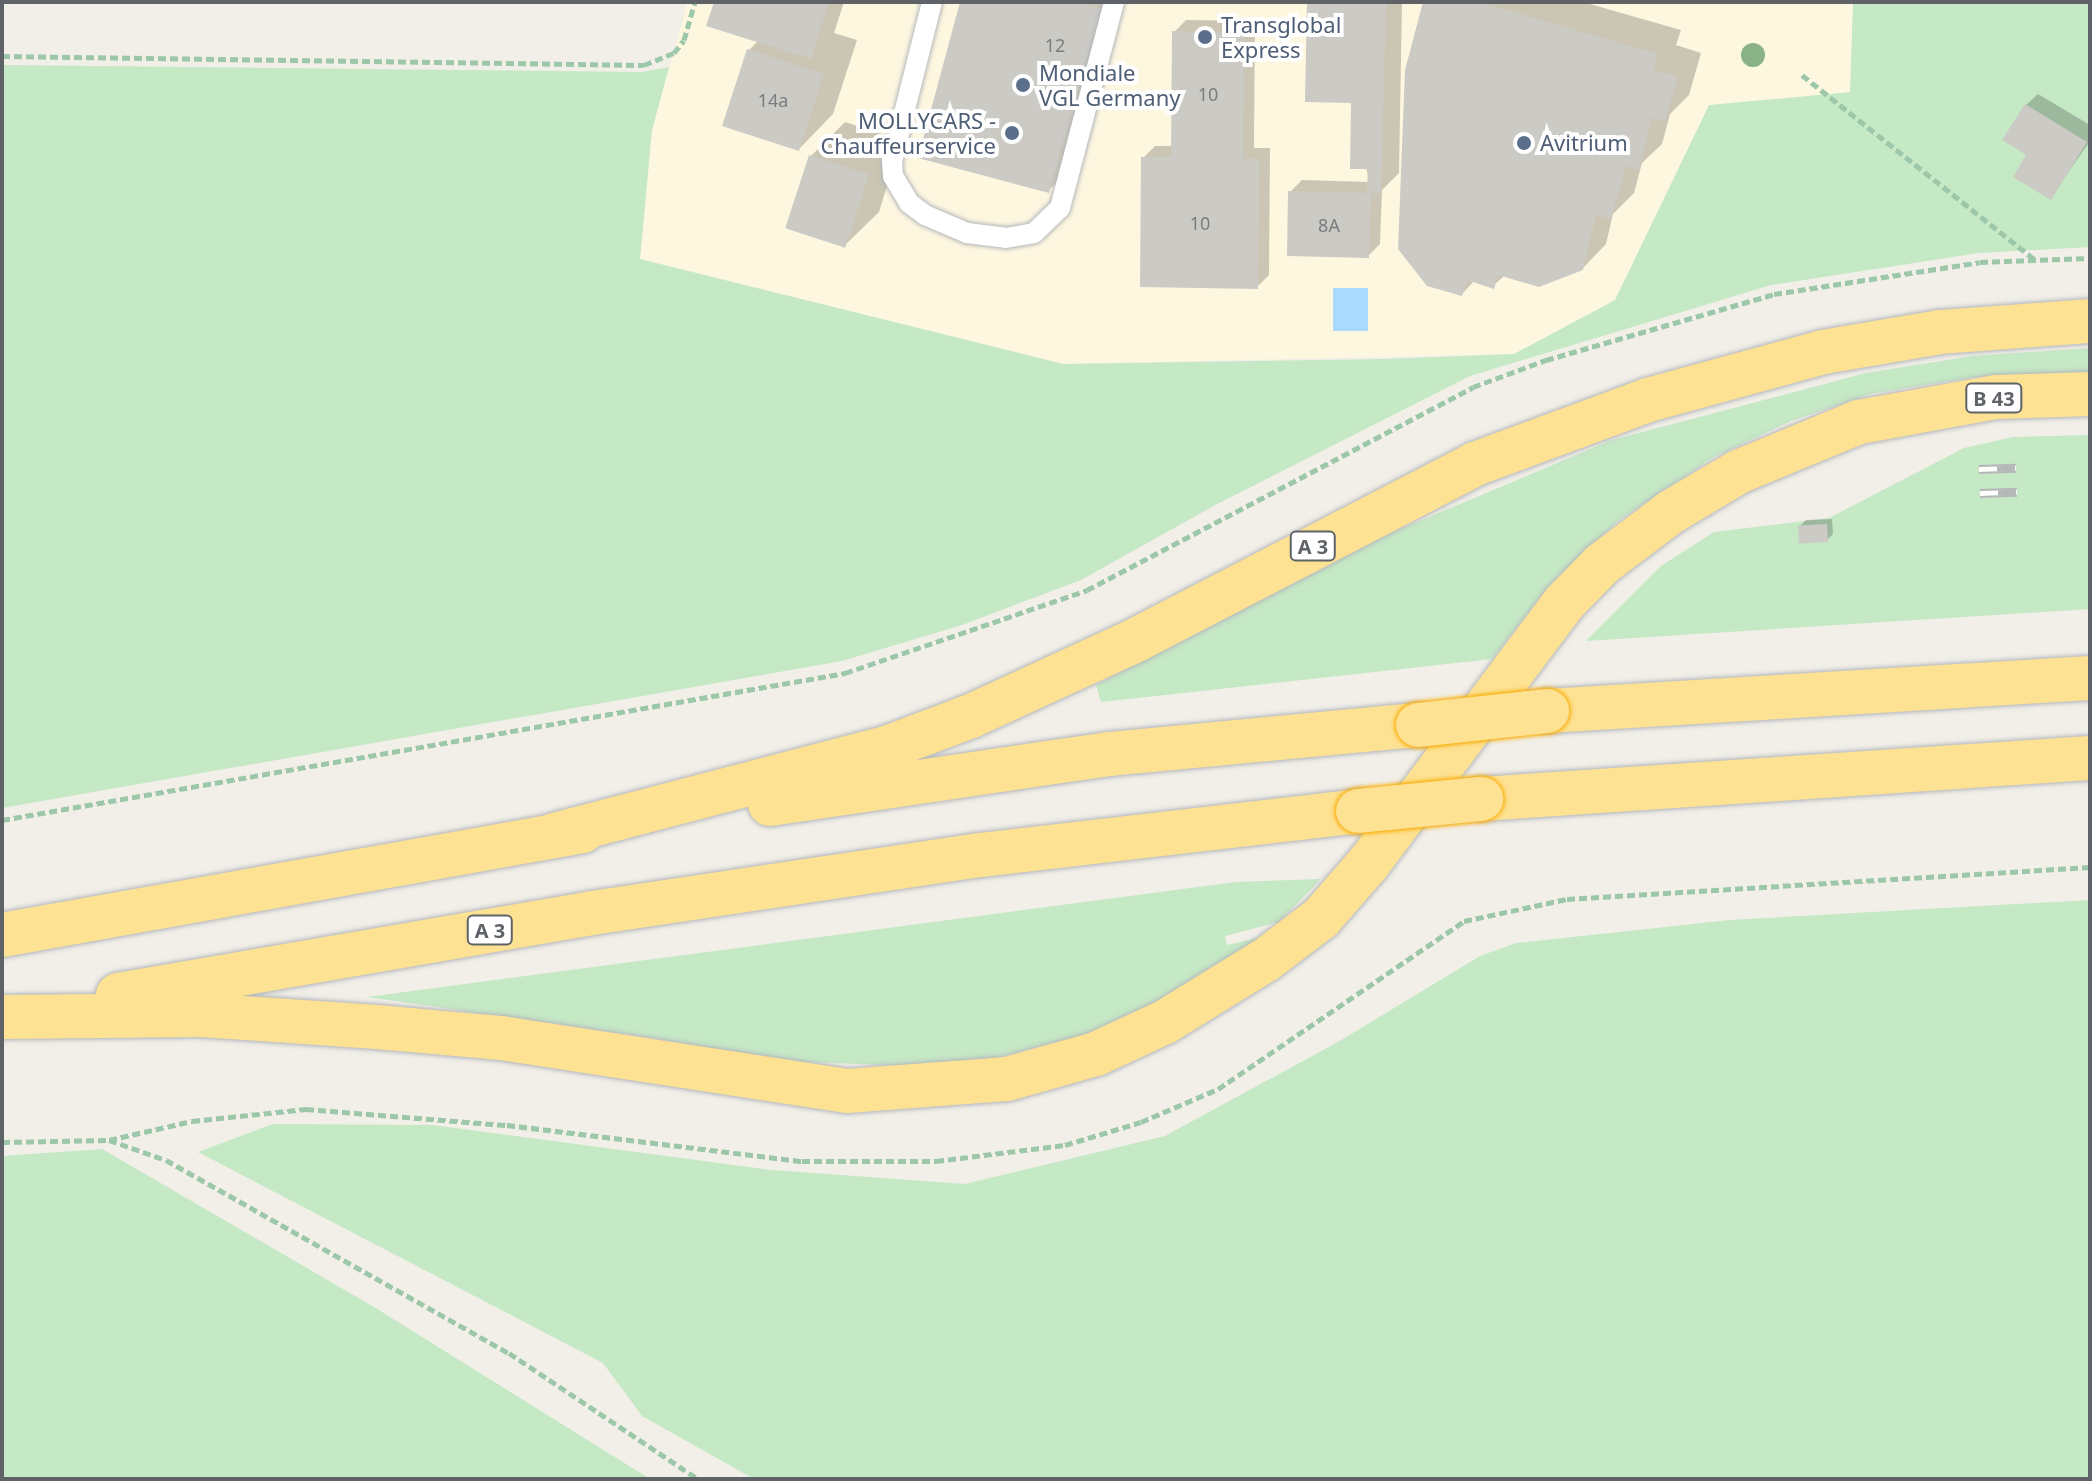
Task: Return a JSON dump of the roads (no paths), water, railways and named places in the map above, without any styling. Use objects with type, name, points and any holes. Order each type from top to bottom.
[{"type":"highway","name":"A 3","points":[[554,835],[889,747],[971,716],[1136,640],[1475,464],[1648,400],[1823,352],[1940,332],[2090,321]]},
{"type":"highway","name":"B 43","points":[[2,1017],[200,1015],[377,1027],[501,1038],[847,1091],[928,1089],[1007,1079],[1096,1054],[1176,1016],[1267,959],[1321,918],[1368,864],[1529,644],[1602,564],[1671,512],[1738,472],[1859,422],[1997,397],[2090,394]]},
{"type":"highway","name":"A 3","points":[[2,935],[554,835],[1109,754],[1547,711],[2090,678]]},
{"type":"highway","name":"A 3","points":[[2,1017],[607,910],[980,855],[1481,799],[2090,758]]},
{"type":"lane","points":[[932,2],[892,161],[893,176],[909,203],[925,215],[967,233],[1006,238],[1034,233],[1060,208],[1114,2]]},
{"type":"water","points":[[1333,288],[1368,288],[1368,331],[1333,331]]},
{"type":"railway","points":[[1979,469],[2016,468]]},
{"type":"railway","points":[[1980,493],[2017,492]]},
{"type":"place","name":"Transglobal Express","points":[[1205,37]]},
{"type":"place","name":"Mondiale VGL Germany","points":[[1023,85]]},
{"type":"place","name":"MOLLYCARS - Chauffeurservice","points":[[1012,133]]},
{"type":"place","name":"Avitrium","points":[[1524,143]]}]
